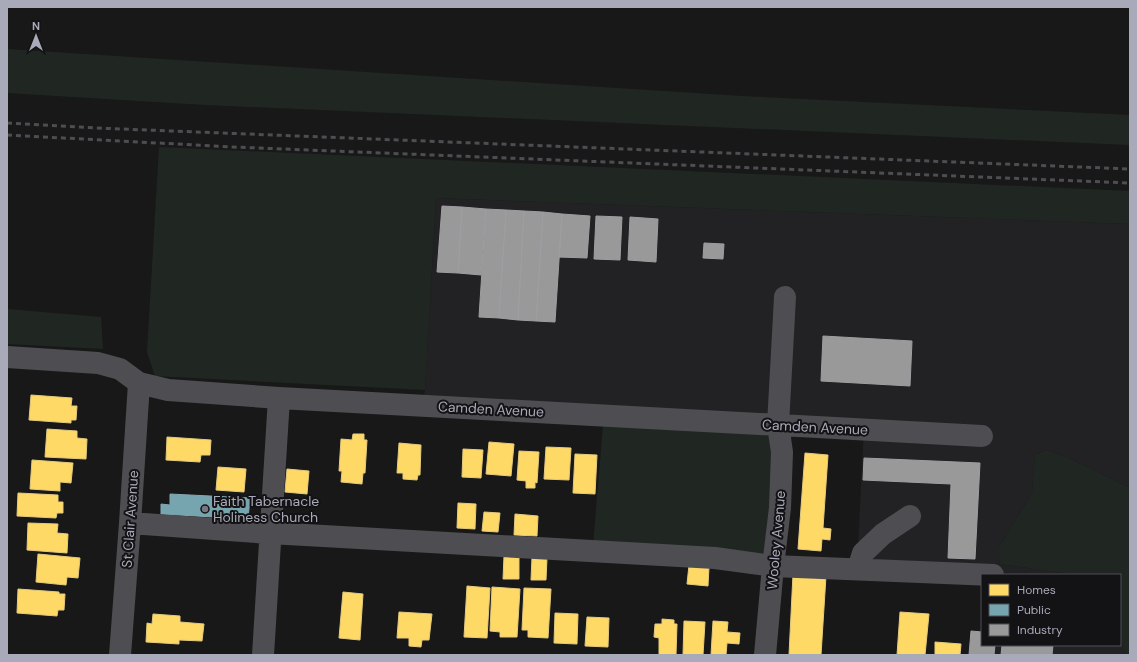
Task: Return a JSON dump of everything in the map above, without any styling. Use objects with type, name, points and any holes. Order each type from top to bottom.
[{"type":"street","name":"Wooley Avenue","points":[[765,655],[780,508],[782,452],[778,425],[785,297]]},
{"type":"street","name":"Camden Avenue","points":[[7,357],[98,363],[120,369],[139,383],[168,390],[279,398],[982,436]]},
{"type":"street","name":"St Clair Avenue","points":[[120,655],[139,383]]},
{"type":"street","points":[[263,655],[279,398]]},
{"type":"street","points":[[858,569],[863,553],[883,534],[910,516]]},
{"type":"street","points":[[130,523],[270,533],[715,558],[773,566],[981,574]]},
{"type":"shaded area","points":[[7,49],[742,96],[1130,115],[1130,145],[205,105],[7,93]]},
{"type":"shaded area","points":[[159,147],[1130,191],[1130,224],[436,198],[425,390],[155,376],[147,352]]},
{"type":"shaded area","points":[[436,198],[1130,224],[1130,488],[1067,457],[1047,450],[1035,455],[1032,493],[998,549],[1000,564],[1069,574],[981,575],[857,568],[864,426],[423,403]]},
{"type":"shaded area","points":[[7,309],[101,317],[103,349],[7,344]]},
{"type":"shaded area","points":[[603,425],[775,435],[769,548],[760,557],[593,546]]},
{"type":"shaded area","points":[[1047,450],[1067,457],[1130,488],[1130,655],[1125,655],[1121,639],[1121,574],[1069,574],[1000,564],[998,549],[1032,493],[1035,455]]},
{"type":"shaded area","points":[[1121,639],[1125,655],[994,655],[994,646],[1121,646]]},
{"type":"building: Homes","points":[[31,395],[72,398],[71,406],[77,406],[76,420],[71,420],[71,423],[29,420]]},
{"type":"building: Homes","points":[[47,429],[77,431],[77,438],[87,439],[86,459],[45,457]]},
{"type":"building: Homes","points":[[353,434],[364,434],[364,440],[367,440],[365,473],[363,473],[362,484],[341,482],[342,471],[339,471],[341,439],[352,440]]},
{"type":"building: Homes","points":[[167,437],[211,440],[210,455],[201,455],[200,462],[166,460]]},
{"type":"building: Homes","points":[[489,442],[514,444],[511,476],[486,474]]},
{"type":"building: Homes","points":[[399,443],[421,445],[420,475],[418,475],[417,480],[403,479],[403,473],[397,473]]},
{"type":"building: Homes","points":[[546,447],[571,448],[569,480],[544,479]]},
{"type":"building: Homes","points":[[463,449],[483,450],[481,478],[462,477]]},
{"type":"building: Homes","points":[[519,451],[539,452],[537,483],[535,482],[535,488],[526,488],[526,481],[517,480]]},
{"type":"building: Homes","points":[[805,453],[828,455],[823,528],[831,529],[830,540],[822,539],[821,551],[798,549]]},
{"type":"building: Homes","points":[[575,454],[597,455],[595,494],[573,493]]},
{"type":"building: Homes","points":[[32,460],[73,463],[71,483],[60,482],[60,491],[30,489]]},
{"type":"building: Homes","points":[[218,467],[246,469],[244,492],[216,490]]},
{"type":"building: Homes","points":[[287,469],[309,471],[307,494],[285,492]]},
{"type":"building: Homes","points":[[18,493],[58,495],[58,502],[63,502],[63,513],[57,513],[56,518],[17,516]]},
{"type":"building: Homes","points":[[458,503],[476,504],[475,529],[457,528]]},
{"type":"building: Homes","points":[[484,512],[500,513],[498,532],[482,531]]},
{"type":"building: Homes","points":[[515,514],[538,516],[537,536],[514,535]]},
{"type":"building: Homes","points":[[28,523],[58,524],[57,533],[68,534],[67,553],[27,550]]},
{"type":"building: Homes","points":[[38,554],[80,558],[78,578],[67,577],[66,585],[36,582]]},
{"type":"building: Homes","points":[[504,556],[519,557],[519,579],[503,579]]},
{"type":"building: Homes","points":[[532,557],[547,558],[546,580],[531,580]]},
{"type":"building: Homes","points":[[689,565],[709,567],[708,586],[687,584]]},
{"type":"building: Homes","points":[[793,574],[826,576],[821,655],[789,655]]},
{"type":"building: Homes","points":[[467,586],[490,588],[487,638],[464,637]]},
{"type":"building: Homes","points":[[492,587],[520,589],[517,637],[500,637],[500,632],[490,631]]},
{"type":"building: Homes","points":[[524,588],[551,589],[548,638],[528,637],[528,630],[522,630]]},
{"type":"building: Homes","points":[[18,589],[59,592],[59,594],[65,594],[64,610],[58,610],[57,616],[17,613]]},
{"type":"building: Homes","points":[[343,592],[363,594],[360,640],[339,638]]},
{"type":"building: Homes","points":[[399,612],[432,614],[429,640],[422,640],[421,647],[409,646],[409,638],[397,638]]},
{"type":"building: Homes","points":[[900,612],[929,614],[925,655],[897,655]]},
{"type":"building: Homes","points":[[555,613],[578,614],[577,644],[554,643]]},
{"type":"building: Homes","points":[[153,614],[180,616],[180,622],[204,624],[202,641],[179,640],[179,644],[146,642],[147,623],[152,624]]},
{"type":"building: Homes","points":[[587,617],[609,618],[608,647],[585,646]]},
{"type":"building: Homes","points":[[662,619],[674,620],[674,624],[677,624],[676,655],[659,655],[659,638],[654,637],[655,624],[662,624]]},
{"type":"building: Homes","points":[[684,621],[705,622],[703,655],[683,655]]},
{"type":"building: Homes","points":[[713,621],[728,622],[727,632],[740,633],[739,644],[727,643],[726,655],[711,655]]},
{"type":"building: Homes","points":[[935,642],[961,644],[960,655],[935,655]]},
{"type":"building: Public","name":"Faith Tabernacle Holiness Church","points":[[170,494],[250,498],[248,519],[161,514],[161,504],[170,505]]},
{"type":"building: Industry","points":[[442,206],[462,207],[458,273],[437,272]]},
{"type":"building: Industry","points":[[462,207],[486,209],[481,275],[458,273]]},
{"type":"building: Industry","points":[[486,209],[506,210],[499,318],[479,317]]},
{"type":"building: Industry","points":[[506,210],[524,211],[518,320],[499,318]]},
{"type":"building: Industry","points":[[524,211],[543,212],[536,321],[518,320]]},
{"type":"building: Industry","points":[[543,212],[562,214],[555,322],[536,321]]},
{"type":"building: Industry","points":[[562,214],[590,216],[587,258],[559,257]]},
{"type":"building: Industry","points":[[596,216],[622,217],[620,260],[594,259]]},
{"type":"building: Industry","points":[[630,217],[658,219],[656,262],[628,260]]},
{"type":"building: Industry","points":[[704,243],[724,244],[723,259],[703,258]]},
{"type":"building: Industry","points":[[823,336],[912,341],[910,386],[821,381]]},
{"type":"building: Industry","points":[[864,458],[980,463],[975,559],[948,558],[951,484],[863,480]]},
{"type":"building: Industry","points":[[971,631],[981,632],[981,646],[995,646],[994,655],[969,655]]},
{"type":"building: Industry","points":[[1002,646],[1053,646],[1052,655],[1001,655]]},
{"type":"railway","points":[[7,123],[96,128],[1130,169]]},
{"type":"railway","points":[[7,135],[233,147],[1130,183]]},
{"type":"place","name":"Faith Tabernacle Holiness Church","points":[[205,509]]}]
